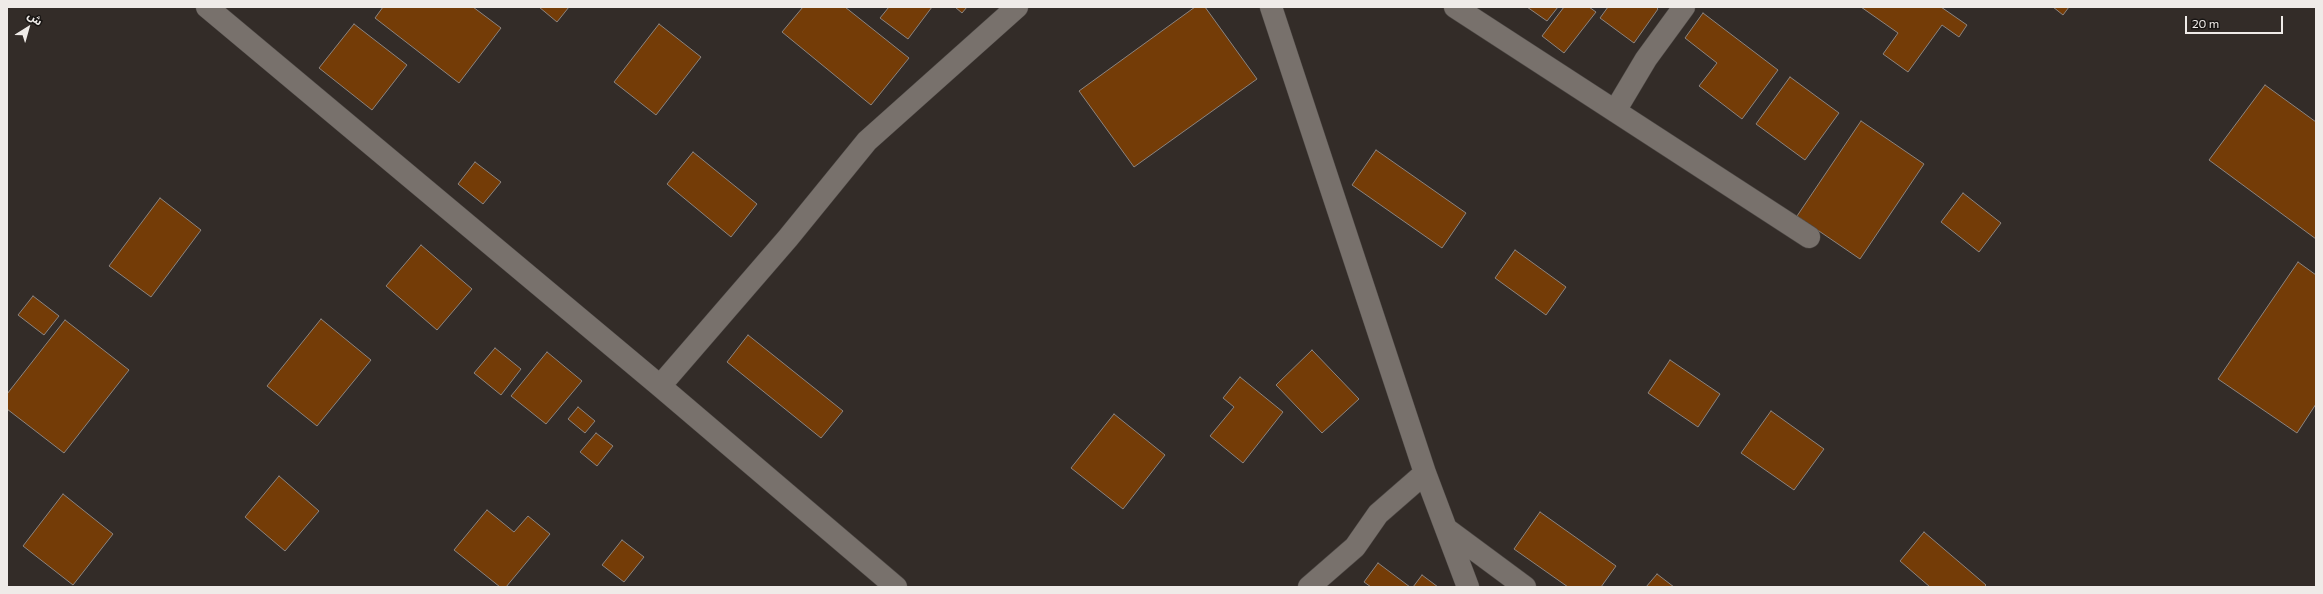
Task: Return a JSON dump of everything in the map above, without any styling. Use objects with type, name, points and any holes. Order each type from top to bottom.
[{"type":"street","points":[[207,7],[660,386],[896,587]]},
{"type":"street","points":[[660,386],[788,238],[867,140],[1017,7]]},
{"type":"street","points":[[1271,7],[1425,473],[1448,530],[1468,587]]},
{"type":"street","points":[[1455,7],[1809,237]]},
{"type":"street","points":[[1615,111],[1646,59],[1684,7]]},
{"type":"street","points":[[1309,587],[1355,547],[1378,514],[1425,473]]},
{"type":"street","points":[[1448,530],[1525,587]]},
{"type":"building","points":[[383,7],[473,7],[501,28],[459,83],[375,18]]},
{"type":"building","points":[[539,7],[569,7],[557,22]]},
{"type":"building","points":[[803,7],[845,7],[909,58],[871,105],[782,32]]},
{"type":"building","points":[[889,7],[932,7],[908,39],[880,18]]},
{"type":"building","points":[[955,7],[967,7],[962,13]]},
{"type":"building","points":[[1195,7],[1205,7],[1257,79],[1134,167],[1079,91]]},
{"type":"building","points":[[1527,7],[1558,7],[1547,21]]},
{"type":"building","points":[[1564,7],[1589,7],[1596,12],[1564,53],[1542,36]]},
{"type":"building","points":[[1608,7],[1656,7],[1658,9],[1634,43],[1600,18]]},
{"type":"building","points":[[1861,7],[1941,7],[1967,25],[1959,37],[1942,25],[1908,72],[1883,54],[1898,33]]},
{"type":"building","points":[[2053,7],[2069,7],[2063,15]]},
{"type":"building","points":[[1703,13],[1778,70],[1742,119],[1699,86],[1717,63],[1685,38]]},
{"type":"building","points":[[354,24],[407,65],[372,110],[319,68]]},
{"type":"building","points":[[659,24],[701,57],[656,115],[614,82]]},
{"type":"building","points":[[1790,77],[1839,113],[1805,160],[1756,124]]},
{"type":"building","points":[[2265,85],[2316,122],[2316,239],[2209,160]]},
{"type":"building","points":[[1861,121],[1924,164],[1860,259],[1797,216]]},
{"type":"building","points":[[1376,150],[1466,213],[1442,248],[1352,185]]},
{"type":"building","points":[[693,152],[757,204],[731,237],[667,184]]},
{"type":"building","points":[[475,162],[501,182],[483,204],[458,184]]},
{"type":"building","points":[[1963,193],[2001,223],[1979,252],[1941,222]]},
{"type":"building","points":[[160,198],[201,230],[151,297],[109,266]]},
{"type":"building","points":[[421,245],[472,289],[437,330],[386,286]]},
{"type":"building","points":[[1515,250],[1566,287],[1546,315],[1495,278]]},
{"type":"building","points":[[2298,262],[2316,275],[2316,404],[2297,433],[2218,379]]},
{"type":"building","points":[[33,296],[59,316],[44,335],[18,315]]},
{"type":"building","points":[[321,319],[371,360],[317,426],[267,386]]},
{"type":"building","points":[[65,320],[129,370],[64,453],[7,409],[7,394]]},
{"type":"building","points":[[748,335],[843,411],[821,438],[727,362]]},
{"type":"building","points":[[495,348],[521,369],[501,395],[474,373]]},
{"type":"building","points":[[1312,350],[1359,399],[1322,433],[1276,385]]},
{"type":"building","points":[[547,352],[582,381],[546,424],[511,396]]},
{"type":"building","points":[[1670,360],[1720,394],[1698,427],[1648,393]]},
{"type":"building","points":[[1240,377],[1283,412],[1243,463],[1210,436],[1234,407],[1223,398]]},
{"type":"building","points":[[578,407],[595,421],[585,433],[568,419]]},
{"type":"building","points":[[1771,411],[1824,449],[1794,490],[1741,453]]},
{"type":"building","points":[[1114,414],[1165,455],[1123,509],[1071,468]]},
{"type":"building","points":[[596,433],[613,446],[597,466],[580,452]]},
{"type":"building","points":[[279,476],[319,511],[285,551],[245,517]]},
{"type":"building","points":[[63,494],[113,534],[73,585],[23,546]]},
{"type":"building","points":[[487,510],[514,532],[528,516],[550,534],[506,587],[500,587],[454,550]]},
{"type":"building","points":[[1540,512],[1616,566],[1601,587],[1568,587],[1514,549]]},
{"type":"building","points":[[1924,532],[1986,585],[1984,587],[1930,587],[1900,561]]},
{"type":"building","points":[[622,540],[644,557],[624,582],[602,565]]},
{"type":"building","points":[[1378,563],[1410,587],[1371,587],[1364,582]]},
{"type":"building","points":[[1657,574],[1674,587],[1646,587]]},
{"type":"building","points":[[1422,575],[1438,587],[1413,587]]}]
